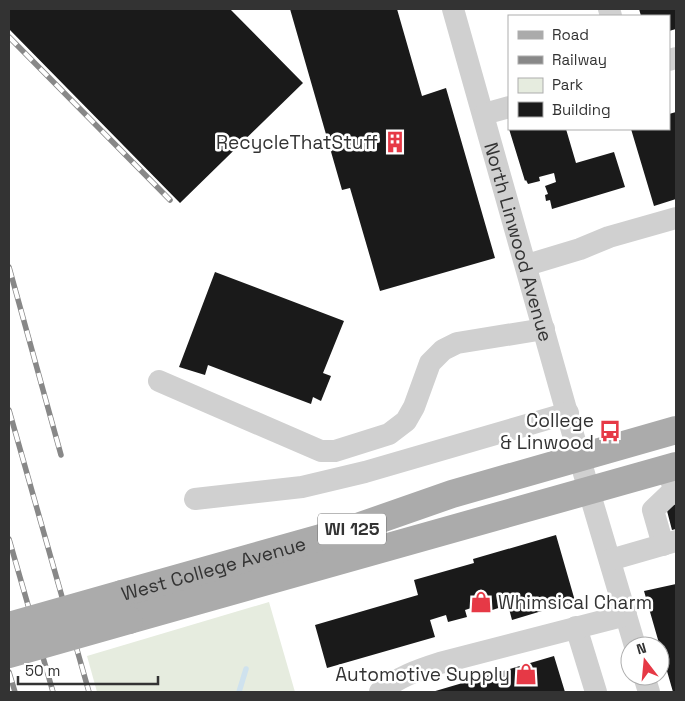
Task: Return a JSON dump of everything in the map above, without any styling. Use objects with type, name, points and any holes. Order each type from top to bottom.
[{"type":"main road","name":"West College Avenue","points":[[9,654],[129,620],[585,474],[676,430]]},
{"type":"main road","name":"West College Avenue","points":[[9,626],[346,531],[452,494],[585,474],[672,468]]},
{"type":"street","name":"North Linwood Avenue","points":[[453,9],[632,636]]},
{"type":"street","points":[[484,114],[508,107]]},
{"type":"street","points":[[527,265],[580,249],[609,236],[676,218]]},
{"type":"street","points":[[159,381],[321,451],[334,451],[390,434],[406,421],[414,407],[430,363],[443,350],[457,343],[544,329]]},
{"type":"street","points":[[195,499],[311,485],[365,472],[568,413]]},
{"type":"street","points":[[610,560],[669,543],[653,510],[674,490],[672,468]]},
{"type":"street","points":[[380,692],[392,682],[413,672],[440,663],[626,615]]},
{"type":"street","points":[[576,627],[596,692]]},
{"type":"green space","points":[[269,602],[295,692],[97,692],[87,656]]},
{"type":"building","points":[[9,9],[230,9],[303,83],[180,203],[9,29]]},
{"type":"building","name":"RecycleThatStuff","points":[[290,9],[397,9],[422,96],[446,88],[495,258],[380,291],[350,188],[342,190]]},
{"type":"building","points":[[639,9],[676,9],[676,29],[670,31],[670,15],[641,15]]},
{"type":"building","points":[[676,112],[676,199],[654,206],[631,130],[670,130],[670,114]]},
{"type":"building","points":[[509,130],[566,130],[576,163],[614,152],[625,187],[552,209],[550,200],[546,201],[545,195],[548,194],[545,186],[556,182],[554,173],[539,177],[540,181],[528,184],[525,181]]},
{"type":"building","points":[[215,272],[344,321],[323,373],[331,376],[321,401],[313,397],[311,404],[208,365],[205,375],[179,367]]},
{"type":"building","points":[[676,504],[676,529],[672,530],[666,507]]},
{"type":"building","name":"Whimsical Charm","points":[[556,535],[575,601],[512,620],[508,605],[489,611],[487,603],[465,610],[467,617],[448,622],[446,615],[430,620],[435,637],[327,668],[315,625],[418,595],[414,580],[474,563],[473,559]]},
{"type":"building","points":[[676,584],[676,692],[673,692],[670,682],[670,636],[657,636],[644,591]]},
{"type":"building","name":"Automotive Supply","points":[[554,656],[565,692],[432,692]]},
{"type":"waterway","points":[[239,692],[246,669]]},
{"type":"railway","points":[[9,37],[170,200]]},
{"type":"railway","points":[[9,267],[61,455]]},
{"type":"railway","points":[[9,410],[89,692]]},
{"type":"railway","points":[[9,539],[53,692]]},
{"type":"railway","points":[[9,672],[15,692]]},
{"type":"place","name":"RecycleThatStuff","points":[[395,142]]},
{"type":"place","name":"College & Linwood","points":[[610,431]]},
{"type":"place","name":"Whimsical Charm","points":[[481,602]]},
{"type":"place","name":"Automotive Supply","points":[[526,674]]}]
